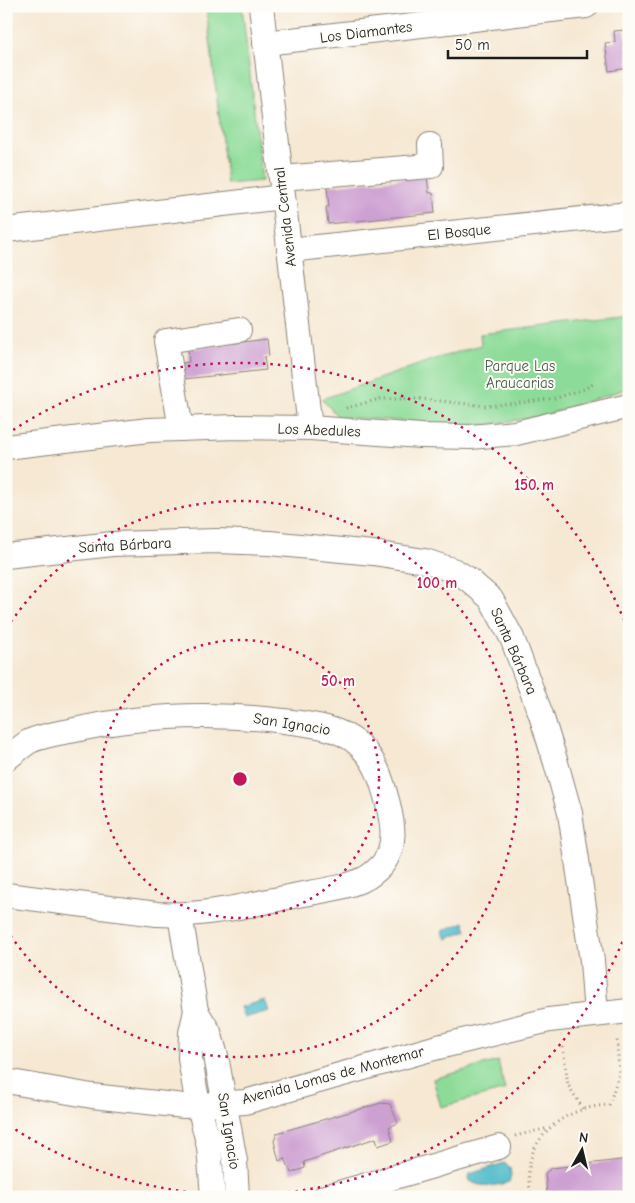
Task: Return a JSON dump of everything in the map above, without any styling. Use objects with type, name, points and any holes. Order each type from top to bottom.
[{"type":"street","name":"Avenida Central","points":[[261,6],[310,428]]},
{"type":"street","name":"Los Diamantes","points":[[265,43],[586,6]]},
{"type":"street","points":[[6,230],[431,166],[430,145]]},
{"type":"street","name":"El Bosque","points":[[289,250],[629,214]]},
{"type":"street","points":[[181,429],[166,342],[239,330]]},
{"type":"street","name":"Los Abedules","points":[[6,447],[149,430],[236,427],[310,428],[421,436],[470,437],[516,433],[629,406]]},
{"type":"street","name":"Santa Bárbara","points":[[6,556],[112,544],[217,541],[269,543],[373,553],[425,561],[455,571],[468,578],[491,599],[512,638],[538,707],[556,764],[570,813],[592,961],[596,1014]]},
{"type":"street","name":"San Ignacio","points":[[6,760],[31,741],[121,721],[190,716],[243,717],[273,719],[333,729],[358,744],[376,767],[382,780],[394,831],[393,843],[383,864],[365,879],[322,890],[216,910],[180,915],[157,914],[6,894]]},
{"type":"street","name":"San Ignacio","points":[[180,915],[196,1011],[191,1033],[190,1058],[209,1148],[213,1197]]},
{"type":"street","name":"San Ignacio","points":[[196,1011],[209,1032],[216,1056],[235,1161],[237,1197]]},
{"type":"street","name":"Avenida Lomas de Montemar","points":[[6,1081],[92,1096],[184,1106],[245,1102],[434,1048],[549,1020],[629,1011]]},
{"type":"street","points":[[332,1196],[498,1147]]},
{"type":"path","points":[[344,409],[380,399],[422,399],[486,406],[527,402],[556,398],[584,389],[595,383]]},
{"type":"path","points":[[498,1147],[506,1138],[548,1128],[565,1117],[583,1109],[609,1105],[620,1074],[617,1038]]},
{"type":"path","points":[[563,1047],[568,1085],[583,1109]]},
{"type":"path","points":[[532,1197],[530,1160],[548,1128]]},
{"type":"green space","points":[[206,6],[242,6],[262,181],[227,184]]},
{"type":"green space","name":"Parque Las Araucarias","points":[[629,316],[629,388],[540,417],[476,426],[338,417],[322,399],[432,360],[481,345],[480,334]]},
{"type":"green space","points":[[498,1061],[505,1090],[441,1107],[433,1079]]},
{"type":"water","points":[[464,922],[467,931],[446,939],[442,931]]},
{"type":"water","points":[[265,1000],[269,1011],[244,1018],[240,1007]]},
{"type":"water","points":[[504,1163],[510,1167],[511,1176],[509,1182],[488,1185],[473,1183],[469,1180],[470,1174]]},
{"type":"building","points":[[625,30],[629,68],[609,71],[605,43],[615,42],[614,31]]},
{"type":"building","points":[[427,176],[429,193],[433,193],[435,213],[328,224],[326,207],[329,207],[327,186]]},
{"type":"building","points":[[267,339],[269,356],[264,357],[266,370],[184,379],[182,363],[189,362],[188,349]]},
{"type":"building","points":[[381,1103],[390,1104],[398,1123],[389,1127],[393,1141],[378,1146],[376,1138],[304,1162],[305,1168],[291,1173],[285,1158],[279,1161],[274,1141],[277,1133]]},
{"type":"building","points":[[629,1159],[629,1195],[554,1197],[553,1192],[547,1194],[545,1173],[552,1168]]}]
